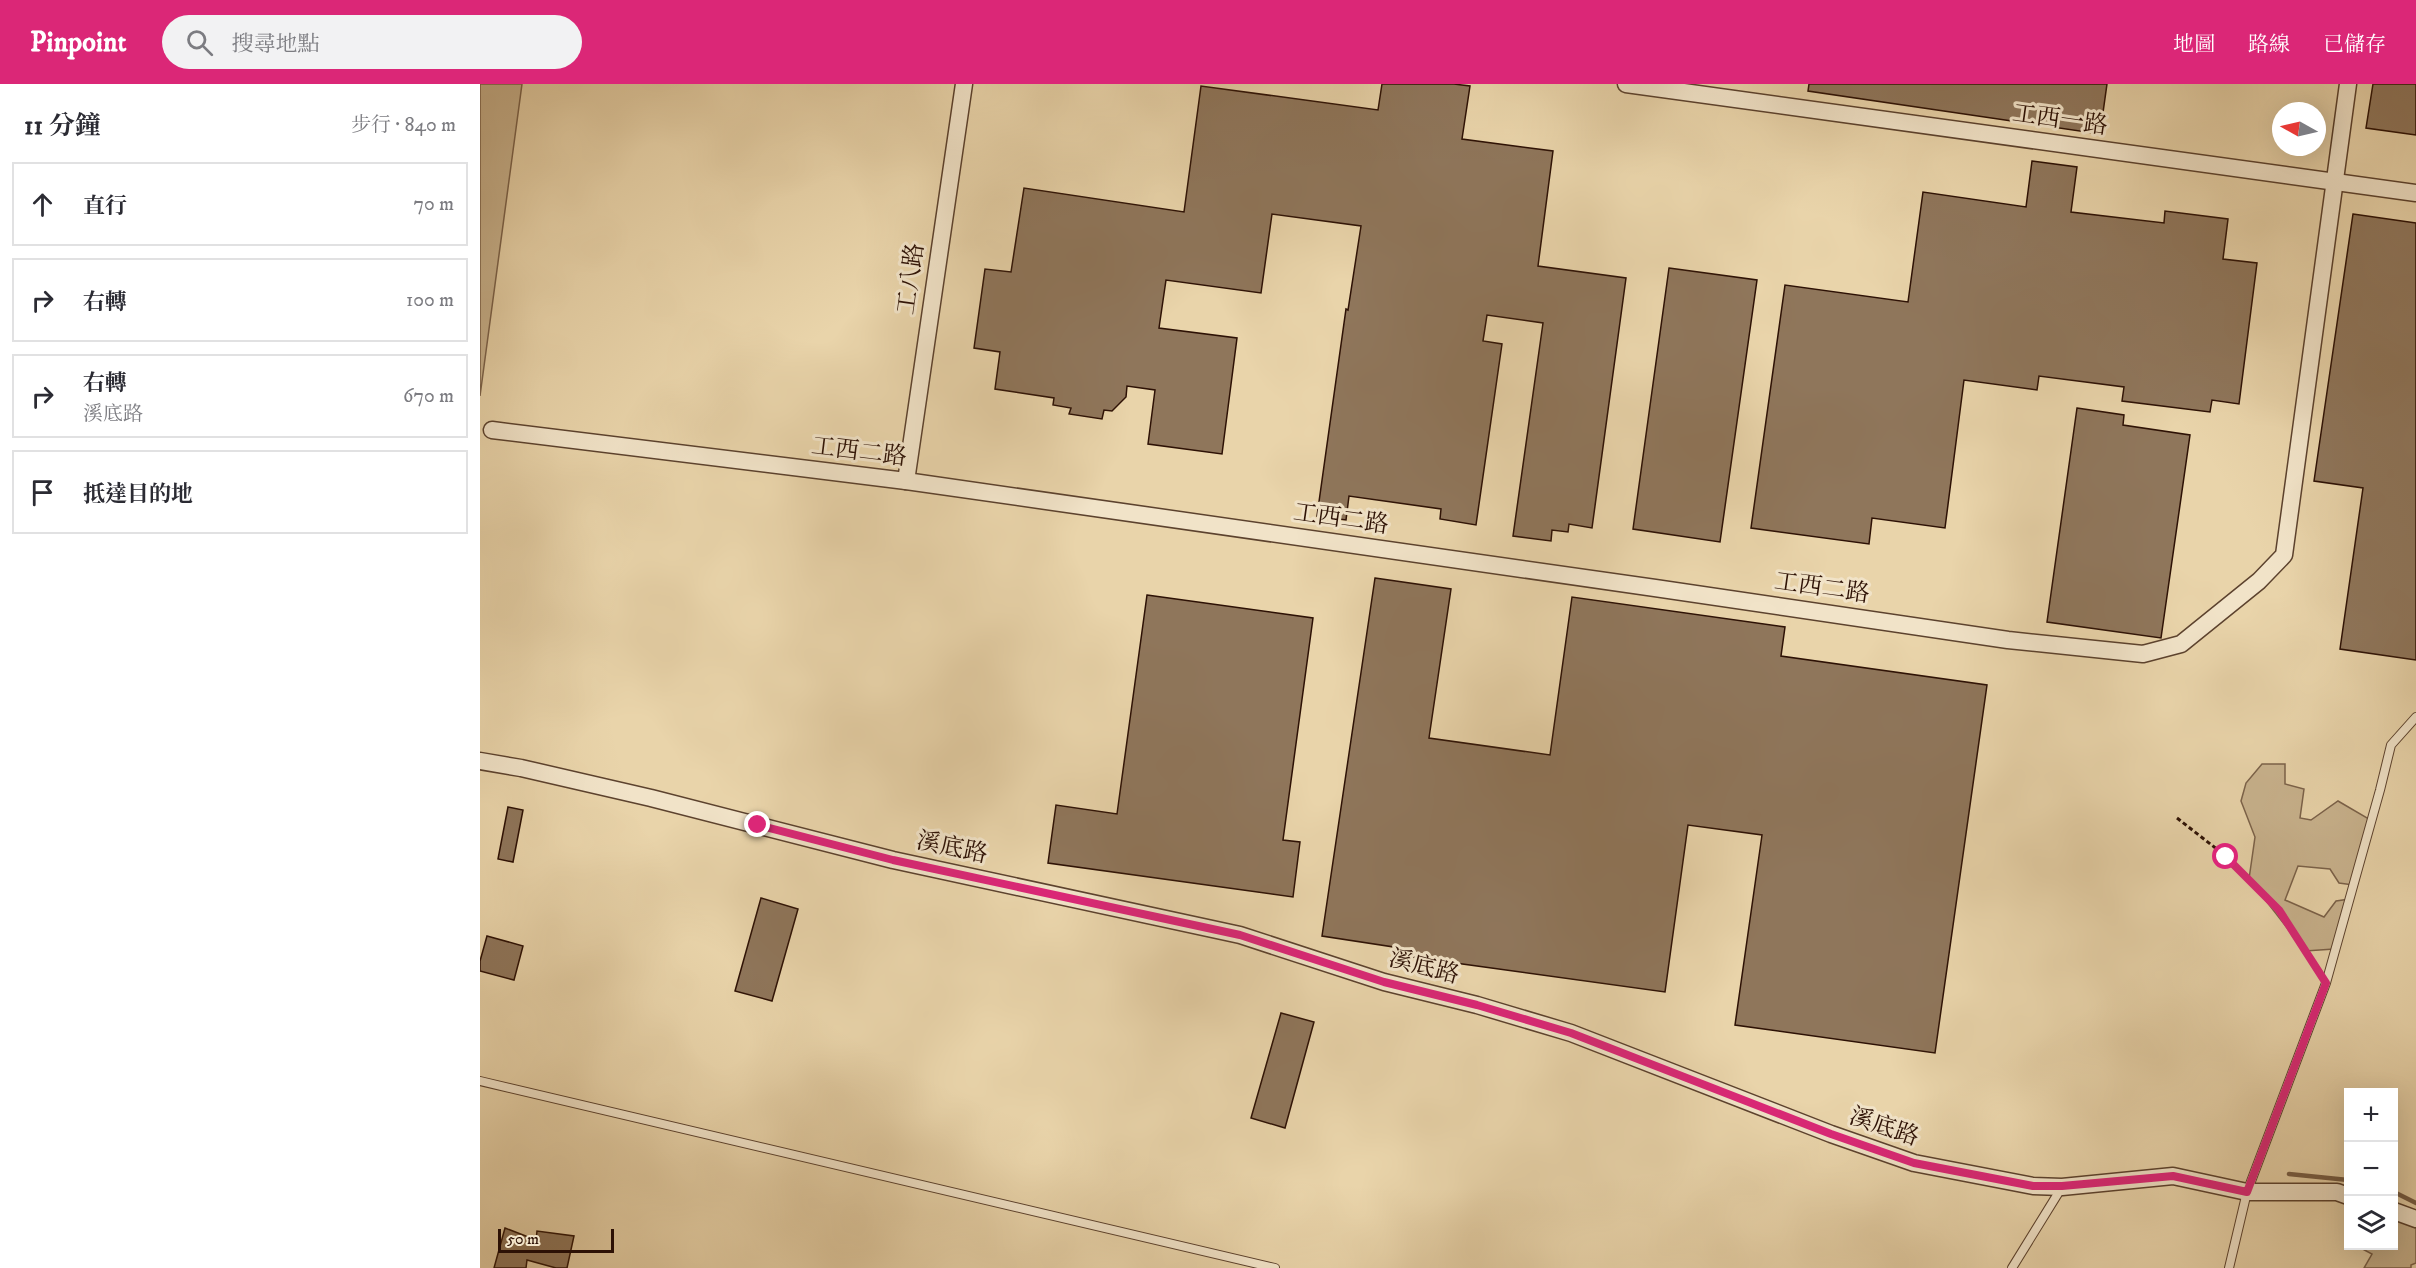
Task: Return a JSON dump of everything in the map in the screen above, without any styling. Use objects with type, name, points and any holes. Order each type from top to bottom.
[{"type":"street","name":"工八路","points":[[906,482],[964,84]]},
{"type":"street","name":"工西一路","points":[[1626,84],[2416,193]]},
{"type":"street","points":[[2334,182],[2348,84]]},
{"type":"street","name":"工西二路","points":[[492,430],[906,482],[2008,640],[2143,654],[2181,644],[2259,581],[2284,555],[2334,182]]},
{"type":"street","name":"溪底路","points":[[480,761],[651,798],[893,860],[1240,935],[1384,982],[1477,1005],[1571,1033],[1831,1134],[1914,1163],[2033,1186],[2062,1186],[2173,1176],[2247,1192],[2337,1192],[2344,1194]]},
{"type":"street","points":[[2398,1213],[2416,1220]]},
{"type":"lane","points":[[2229,1268],[2247,1192],[2326,983],[2391,745],[2416,717]]},
{"type":"lane","points":[[480,1081],[1275,1268]]},
{"type":"lane","points":[[2012,1268],[2062,1186]]},
{"type":"path","points":[[2177,818],[2226,857],[2279,910],[2326,983]]},
{"type":"shaded area","points":[[480,84],[522,84],[480,396]]},
{"type":"shaded area","points":[[2262,764],[2285,764],[2285,784],[2304,789],[2300,818],[2311,820],[2338,801],[2369,819],[2353,885],[2339,883],[2330,869],[2298,866],[2285,900],[2324,917],[2336,901],[2350,899],[2334,949],[2305,951],[2249,879],[2255,837],[2241,801],[2246,783]]},
{"type":"shaded area","points":[[2398,1221],[2416,1228],[2416,1263],[2411,1265],[2411,1268],[2364,1268],[2372,1254],[2364,1250],[2398,1250]]},
{"type":"building","points":[[1382,84],[1470,86],[1462,139],[1553,151],[1538,266],[1626,278],[1592,528],[1569,524],[1568,532],[1552,530],[1551,541],[1513,536],[1543,323],[1487,315],[1483,341],[1502,344],[1476,525],[1440,519],[1441,509],[1349,496],[1346,520],[1317,516],[1346,309],[1348,310],[1361,226],[1272,214],[1261,293],[1166,280],[1159,328],[1237,338],[1222,454],[1148,444],[1155,390],[1127,386],[1126,397],[1112,411],[1104,410],[1102,419],[1069,414],[1071,408],[1053,405],[1054,398],[995,389],[1000,352],[974,348],[985,269],[1011,272],[1024,188],[1184,212],[1201,86],[1378,110]]},
{"type":"building","points":[[1809,84],[2107,84],[2100,134],[1808,91]]},
{"type":"building","points":[[2373,84],[2416,84],[2416,135],[2366,128]]},
{"type":"building","points":[[2032,161],[2077,167],[2071,212],[2164,223],[2165,211],[2228,219],[2223,259],[2257,263],[2239,404],[2212,400],[2210,412],[2122,401],[2124,387],[2039,376],[2037,390],[1964,380],[1945,528],[1872,518],[1869,544],[1751,528],[1785,285],[1908,302],[1923,192],[2026,207]]},
{"type":"building","points":[[2353,214],[2416,223],[2416,660],[2340,649],[2363,488],[2314,481]]},
{"type":"building","points":[[1669,268],[1757,280],[1720,542],[1633,529]]},
{"type":"building","points":[[2077,408],[2124,415],[2123,425],[2190,435],[2161,638],[2047,622]]},
{"type":"building","points":[[1375,578],[1451,589],[1429,738],[1550,755],[1572,597],[1785,627],[1781,656],[1987,685],[1935,1053],[1735,1025],[1762,835],[1688,825],[1665,992],[1412,957],[1413,950],[1322,936]]},
{"type":"building","points":[[1147,595],[1313,618],[1283,840],[1300,842],[1293,897],[1048,863],[1056,805],[1117,814]]},
{"type":"building","points":[[508,807],[523,810],[513,862],[498,859]]},
{"type":"building","points":[[761,898],[798,909],[772,1001],[735,991]]},
{"type":"building","points":[[487,936],[523,946],[514,980],[480,971],[480,961]]},
{"type":"building","points":[[1281,1013],[1314,1022],[1285,1128],[1251,1118]]},
{"type":"building","points":[[505,1228],[536,1240],[537,1231],[574,1236],[567,1268],[556,1268],[527,1260],[526,1268],[494,1268]]},
{"type":"waterway","points":[[2289,1174],[2344,1180]]},
{"type":"waterway","points":[[2398,1194],[2416,1203]]},
{"type":"route","points":[[758,825],[893,860],[1240,935],[1384,982],[1477,1005],[1571,1033],[1831,1134],[1914,1163],[1982,1178],[2033,1186],[2062,1186],[2173,1176],[2247,1192],[2326,983],[2279,910],[2226,857]]}]
